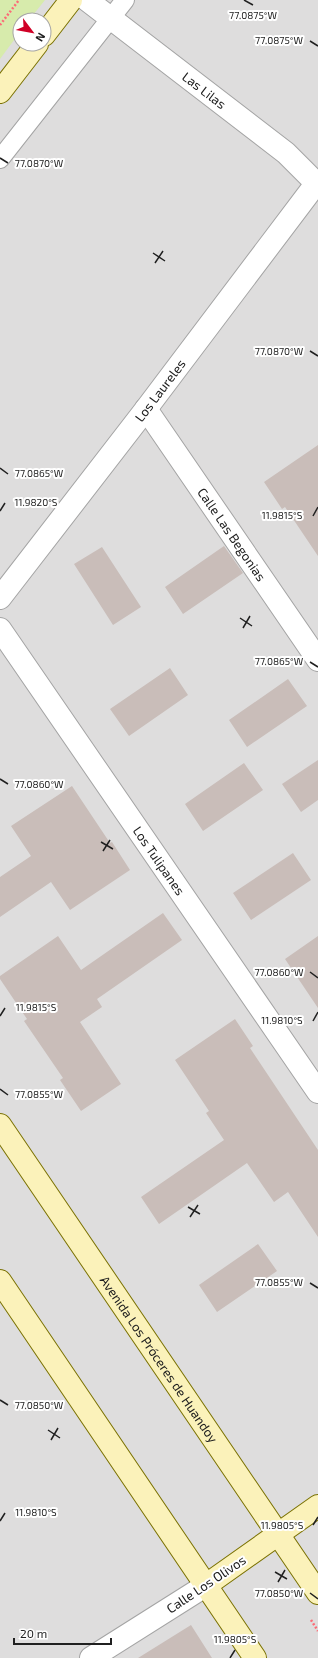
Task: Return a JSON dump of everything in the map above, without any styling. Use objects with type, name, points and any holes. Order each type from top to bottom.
[{"type":"main road","points":[[52,25],[71,0]]},
{"type":"main road","points":[[0,92],[31,52]]},
{"type":"main road","name":"Avenida Los Próceres de Huandoy","points":[[0,1125],[318,1593]]},
{"type":"main road","points":[[0,1281],[255,1658]]},
{"type":"main road","name":"Calle Los Olivos","points":[[205,1586],[318,1506]]},
{"type":"street","name":"Las Lilas","points":[[87,0],[286,153],[317,183]]},
{"type":"street","name":"Los Laureles","points":[[0,598],[146,409],[317,183]]},
{"type":"street","name":"Calle Las Begonias","points":[[146,409],[318,660]]},
{"type":"street","name":"Los Tulipanes","points":[[0,629],[318,1092]]},
{"type":"street","name":"Calle Los Olivos","points":[[91,1658],[205,1586]]},
{"type":"lane","points":[[0,159],[125,0]]},
{"type":"path","points":[[0,25],[19,0]]},
{"type":"shaded area","points":[[0,0],[318,0],[318,1658],[0,1658]]},
{"type":"green space","points":[[0,0],[45,0],[35,12],[12,12],[12,43],[0,59]]},
{"type":"building","points":[[318,445],[318,556],[285,507],[282,509],[264,482]]},
{"type":"building","points":[[224,546],[243,573],[183,614],[165,587]]},
{"type":"building","points":[[102,547],[141,607],[113,625],[74,564]]},
{"type":"building","points":[[170,668],[188,695],[129,736],[110,709]]},
{"type":"building","points":[[288,679],[307,706],[247,747],[229,720]]},
{"type":"building","points":[[318,760],[318,800],[301,812],[282,784]]},
{"type":"building","points":[[244,763],[263,790],[203,831],[185,804]]},
{"type":"building","points":[[72,786],[130,870],[70,910],[51,882],[0,917],[0,877],[31,856],[11,826]]},
{"type":"building","points":[[293,853],[311,880],[251,920],[233,893]]},
{"type":"building","points":[[163,913],[182,940],[97,999],[102,1007],[80,1022],[121,1084],[81,1111],[60,1080],[63,1078],[24,1021],[27,1019],[0,979],[0,976],[58,936],[81,970]]},
{"type":"building","points":[[318,936],[318,1008],[285,959]]},
{"type":"building","points":[[235,1019],[253,1046],[250,1048],[318,1150],[318,1237],[288,1192],[274,1202],[247,1163],[159,1224],[141,1197],[224,1140],[206,1113],[209,1111],[175,1060]]},
{"type":"building","points":[[258,1244],[277,1271],[217,1312],[199,1285]]},
{"type":"building","points":[[191,1625],[212,1658],[138,1658]]}]
